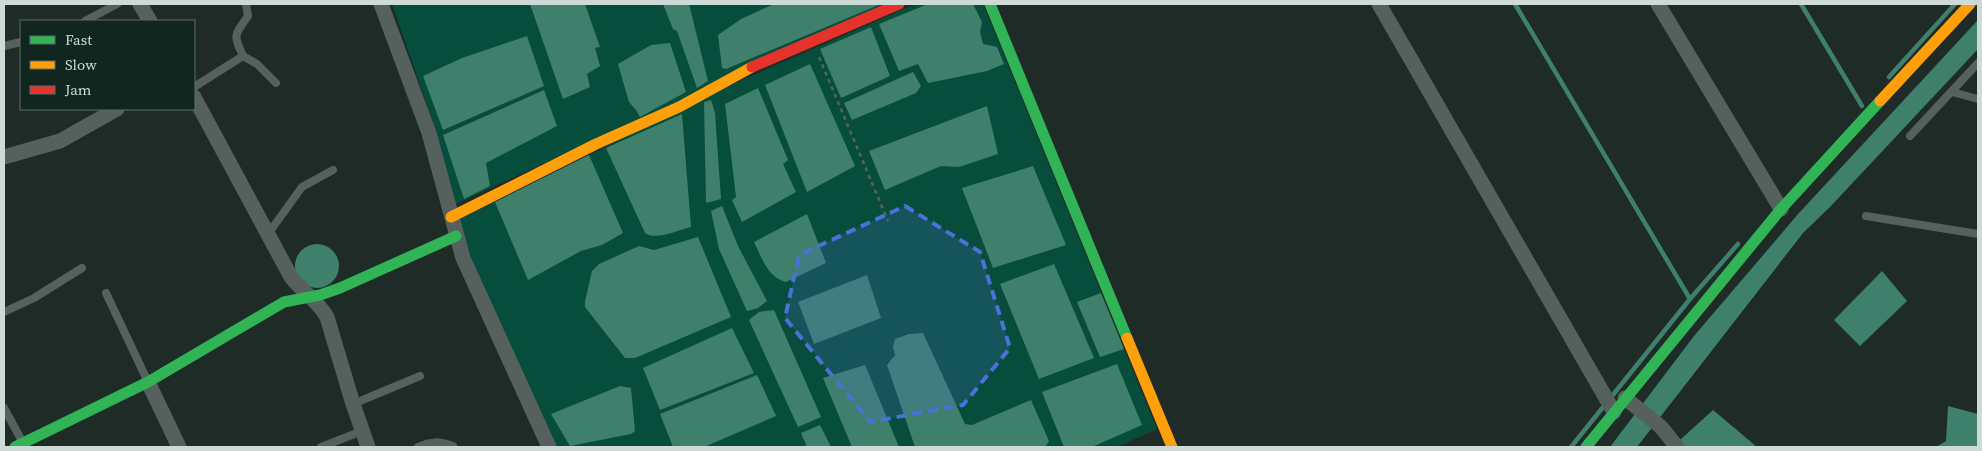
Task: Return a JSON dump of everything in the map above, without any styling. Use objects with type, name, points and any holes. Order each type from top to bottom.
[{"type":"street","points":[[140,4],[149,20]]},
{"type":"street","points":[[381,4],[428,133],[463,258],[549,447]]},
{"type":"street","points":[[451,216],[596,144],[679,107],[699,94],[754,66],[899,4]]},
{"type":"street","points":[[990,4],[1172,447]]},
{"type":"street","points":[[1379,4],[1614,412]]},
{"type":"street","points":[[1658,4],[1781,209]]},
{"type":"street","points":[[1586,447],[1614,412],[1628,401],[1781,209],[1970,4]]},
{"type":"street","points":[[195,99],[291,278],[320,305],[330,323],[353,404],[368,447]]},
{"type":"street","points":[[4,157],[60,141],[115,110]]},
{"type":"street","points":[[19,445],[148,382],[284,302],[320,295],[340,288],[456,236]]},
{"type":"street","points":[[148,382],[179,447]]},
{"type":"street","points":[[1628,401],[1661,427],[1677,447]]},
{"type":"lane","points":[[87,20],[117,4]]},
{"type":"lane","points":[[246,4],[248,16],[236,33],[235,38],[243,56],[257,64],[276,83]]},
{"type":"lane","points":[[4,46],[20,42]]},
{"type":"lane","points":[[195,86],[243,56]]},
{"type":"lane","points":[[1910,136],[1978,63]]},
{"type":"lane","points":[[1952,92],[1978,99]]},
{"type":"lane","points":[[268,234],[302,187],[333,170]]},
{"type":"lane","points":[[1866,216],[1978,234]]},
{"type":"lane","points":[[4,312],[34,298],[82,268]]},
{"type":"lane","points":[[106,293],[148,382]]},
{"type":"lane","points":[[353,404],[420,376]]},
{"type":"lane","points":[[4,408],[19,445]]},
{"type":"lane","points":[[321,447],[362,431]]},
{"type":"lane","points":[[418,447],[430,442],[439,441],[453,446]]},
{"type":"path","points":[[813,41],[888,221]]},
{"type":"highlighted area","points":[[905,206],[980,252],[1010,348],[963,405],[870,422],[785,318],[799,255]]},
{"type":"shaded area","points":[[392,4],[888,4],[456,204],[435,128]]},
{"type":"shaded area","points":[[530,4],[585,4],[600,47],[595,48],[600,66],[587,74],[590,87],[563,99]]},
{"type":"shaded area","points":[[663,4],[689,4],[708,81],[697,88],[677,31],[673,29]]},
{"type":"shaded area","points":[[774,4],[881,4],[726,69],[722,68],[718,35],[741,19]]},
{"type":"shaded area","points":[[915,4],[983,4],[1157,429],[1117,447],[555,447],[468,254],[458,220],[724,88]]},
{"type":"shaded area","points":[[928,4],[973,4],[982,22],[980,32],[983,44],[997,47],[1004,64],[987,71],[928,83],[918,64],[899,71],[879,24]]},
{"type":"shaded area","points":[[1978,20],[1978,49],[1830,207],[1803,233],[1637,447],[1610,447],[1694,336],[1799,213]]},
{"type":"shaded area","points":[[871,27],[890,76],[841,98],[820,49]]},
{"type":"shaded area","points":[[527,36],[544,86],[443,130],[423,76],[462,58]]},
{"type":"shaded area","points":[[670,43],[686,92],[640,117],[629,102],[618,64],[651,45]]},
{"type":"shaded area","points":[[810,64],[855,166],[807,192],[765,85]]},
{"type":"shaded area","points":[[913,72],[921,86],[916,93],[852,120],[844,103]]},
{"type":"shaded area","points":[[758,88],[788,160],[783,164],[796,192],[742,222],[732,200],[736,197],[725,104]]},
{"type":"shaded area","points":[[544,90],[557,126],[486,163],[490,186],[464,199],[443,135]]},
{"type":"shaded area","points":[[711,100],[715,113],[721,199],[706,203],[704,102]]},
{"type":"shaded area","points":[[987,106],[998,154],[959,167],[941,166],[885,190],[869,151]]},
{"type":"shaded area","points":[[682,114],[691,227],[667,234],[650,235],[645,233],[606,148]]},
{"type":"shaded area","points":[[589,155],[623,233],[602,245],[581,251],[528,280],[495,202]]},
{"type":"shaded area","points":[[1033,166],[1066,245],[993,268],[962,188]]},
{"type":"shaded area","points":[[722,206],[738,246],[767,301],[758,308],[747,311],[719,249],[711,211]]},
{"type":"shaded area","points":[[807,214],[826,263],[786,282],[779,280],[770,271],[754,242]]},
{"type":"shaded area","points":[[698,237],[731,317],[635,358],[625,358],[585,307],[592,271],[599,264],[639,246],[654,250]]},
{"type":"shaded area","points":[[317,244],[329,248],[335,254],[339,266],[335,278],[329,284],[317,288],[305,284],[299,278],[295,266],[299,254],[305,248]]},
{"type":"shaded area","points":[[1054,264],[1094,358],[1039,379],[1000,284]]},
{"type":"shaded area","points":[[1882,271],[1907,301],[1860,346],[1834,320]]},
{"type":"shaded area","points":[[867,275],[881,318],[814,344],[798,302]]},
{"type":"shaded area","points":[[1101,293],[1124,349],[1100,357],[1077,302]]},
{"type":"shaded area","points":[[774,310],[821,417],[798,427],[749,320],[759,312]]},
{"type":"shaded area","points":[[732,328],[754,373],[660,410],[643,368]]},
{"type":"shaded area","points":[[923,333],[965,424],[972,425],[1031,400],[1049,441],[1046,446],[915,447],[887,365],[895,355],[893,347],[895,339],[909,334]]},
{"type":"shaded area","points":[[1117,364],[1142,425],[1092,447],[1064,447],[1042,392]]},
{"type":"shaded area","points":[[865,365],[899,447],[852,447],[823,378]]},
{"type":"shaded area","points":[[757,375],[776,416],[704,447],[673,447],[660,414]]},
{"type":"shaded area","points":[[620,386],[631,388],[635,431],[631,434],[570,446],[551,414]]},
{"type":"shaded area","points":[[1948,406],[1978,414],[1978,447],[1936,447],[1946,441]]},
{"type":"shaded area","points":[[1713,410],[1757,447],[1684,447],[1680,440]]},
{"type":"shaded area","points":[[820,425],[831,447],[807,447],[801,433]]},
{"type":"waterway","points":[[1515,4],[1690,299]]},
{"type":"waterway","points":[[1801,4],[1862,106]]},
{"type":"waterway","points":[[1889,77],[1955,4]]},
{"type":"waterway","points":[[1571,447],[1690,299],[1738,244]]},
{"type":"traffic: fast","points":[[990,4],[1127,338]]},
{"type":"traffic: fast","points":[[1586,447],[1781,209],[1880,101]]},
{"type":"traffic: fast","points":[[15,447],[148,382],[284,302],[320,295],[340,288],[456,236]]},
{"type":"traffic: slow","points":[[1880,101],[1970,4]]},
{"type":"traffic: slow","points":[[451,217],[596,144],[679,107],[752,67]]},
{"type":"traffic: slow","points":[[1127,338],[1172,447]]},
{"type":"traffic: jam","points":[[752,67],[899,4]]}]
